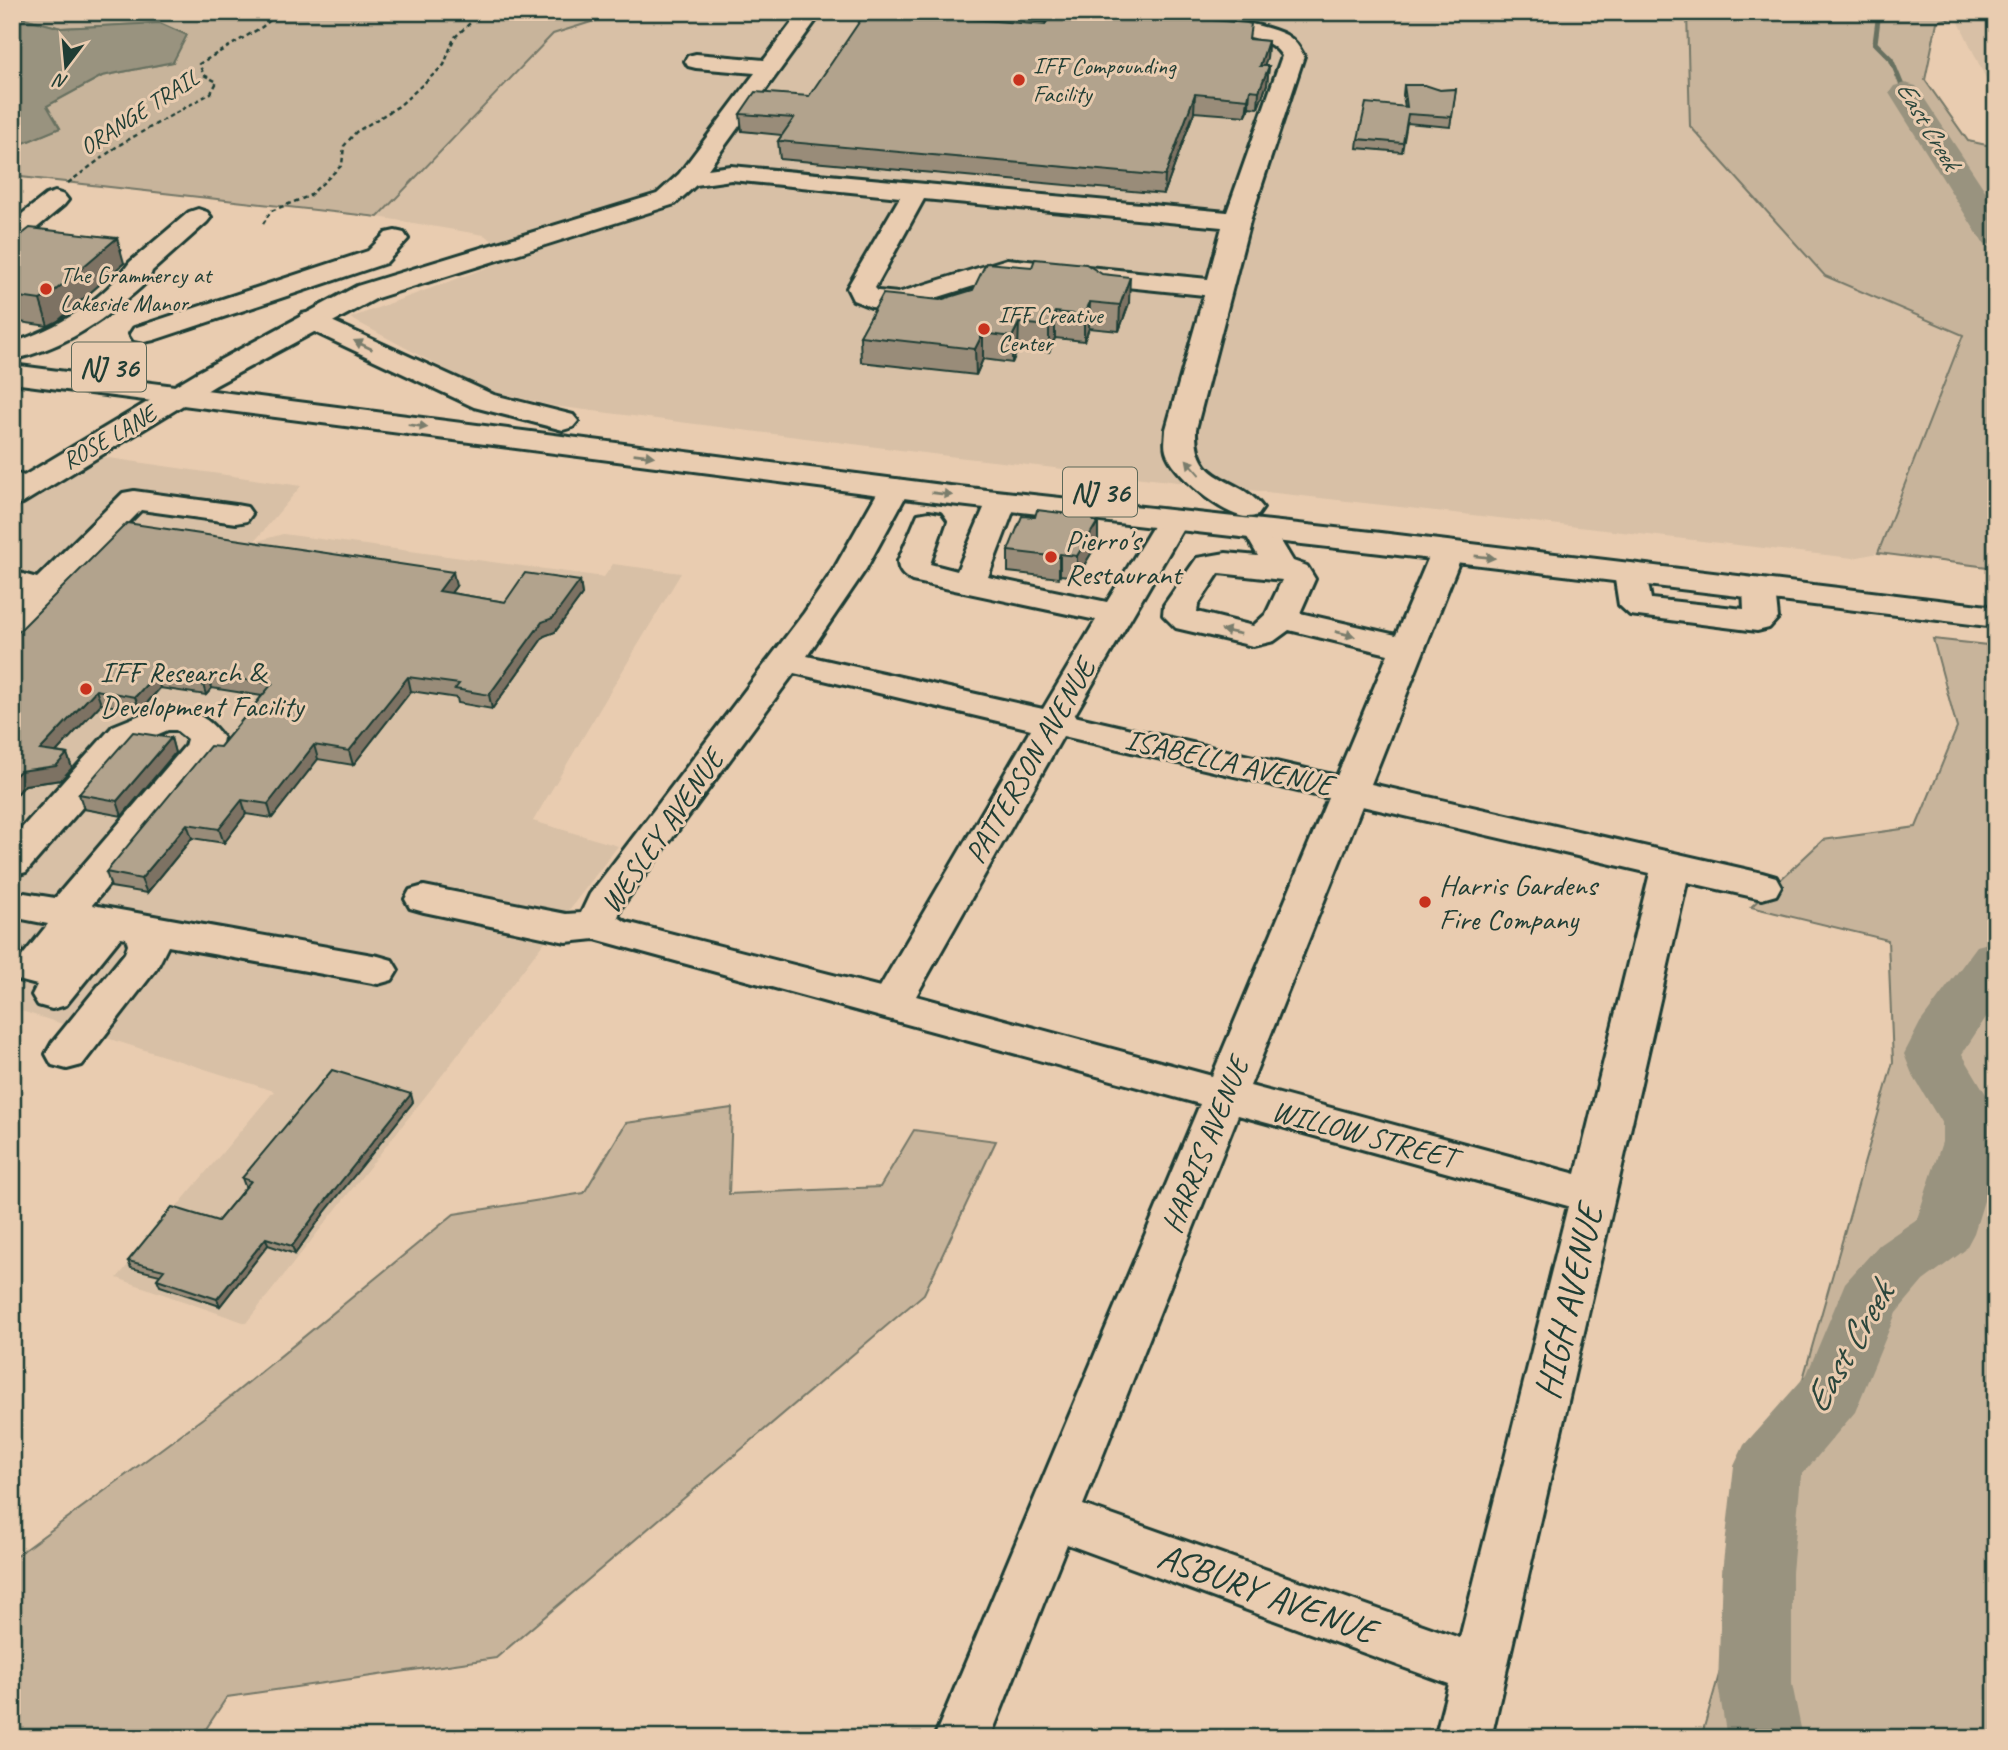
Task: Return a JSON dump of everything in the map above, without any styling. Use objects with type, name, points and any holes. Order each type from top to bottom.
[{"type":"main road","name":"ROSE LANE","points":[[17,488],[312,320],[367,292],[666,199],[688,179],[811,12]]},
{"type":"main road","points":[[1025,12],[1121,20]]},
{"type":"main road","points":[[1175,24],[1248,31],[1277,40],[1292,51],[1293,56],[1237,220],[1181,429],[1181,453],[1195,471],[1253,519],[1282,568]]},
{"type":"main road","points":[[695,61],[771,67]]},
{"type":"main road","points":[[688,179],[731,173],[1237,220]]},
{"type":"main road","points":[[916,190],[861,288],[863,294],[871,299],[900,301],[1007,267],[1217,288]]},
{"type":"main road","points":[[12,236],[55,200]]},
{"type":"main road","points":[[12,354],[63,334],[86,320],[137,276],[139,268],[198,216]]},
{"type":"main road","points":[[144,334],[377,257],[395,239]]},
{"type":"main road","points":[[356,264],[389,285]]},
{"type":"main road","points":[[139,302],[172,272]]},
{"type":"main road","points":[[312,320],[434,380],[484,401],[563,421]]},
{"type":"main road","points":[[63,334],[60,348],[70,362]]},
{"type":"main road","name":"NJ 36","points":[[12,354],[70,362],[193,387],[1002,501],[1172,520],[1253,519],[1996,593]]},
{"type":"main road","name":"NJ 36","points":[[12,374],[193,387],[563,421],[1117,494],[1447,552],[1630,573],[1636,606],[1642,608],[1757,621],[1761,618],[1759,589],[1996,617]]},
{"type":"main road","name":"WESLEY AVENUE","points":[[891,1004],[613,932],[601,925],[598,919],[604,903],[785,661],[850,569],[895,488]]},
{"type":"main road","points":[[12,622],[31,609],[24,589],[134,500],[236,514]]},
{"type":"main road","points":[[969,583],[1002,501]]},
{"type":"main road","name":"PATTERSON AVENUE","points":[[891,1004],[1052,721],[1172,520]]},
{"type":"main road","points":[[929,521],[914,561],[914,568],[924,574],[1116,614]]},
{"type":"main road","name":"HARRIS AVENUE","points":[[962,1738],[1447,552]]},
{"type":"main road","points":[[1233,562],[1256,567],[1282,568],[1295,573],[1298,579],[1281,618],[1263,636],[1188,621],[1180,615],[1181,605],[1208,565],[1233,562]]},
{"type":"main road","points":[[1281,618],[1408,648]]},
{"type":"main road","name":"ISABELLA AVENUE","points":[[785,661],[1762,886]]},
{"type":"main road","points":[[12,863],[126,734],[140,726],[169,719],[183,719],[200,729],[205,738],[203,748],[59,986]]},
{"type":"main road","name":"HIGH AVENUE","points":[[1463,1738],[1671,867]]},
{"type":"main road","points":[[425,899],[566,928],[601,925]]},
{"type":"main road","points":[[12,904],[378,970]]},
{"type":"main road","points":[[67,1054],[143,958],[148,945],[99,920]]},
{"type":"main road","name":"WILLOW STREET","points":[[891,1004],[1594,1196]]},
{"type":"main road","name":"ASBURY AVENUE","points":[[1054,1517],[1480,1670]]},
{"type":"path","name":"ORANGE TRAIL","points":[[55,200],[67,184],[94,161],[148,127],[211,93],[217,82],[204,75],[199,64],[262,27],[280,12]]},
{"type":"path","points":[[263,224],[271,211],[309,196],[342,165],[344,146],[356,132],[400,106],[444,65],[454,38],[482,12]]},
{"type":"shaded area","points":[[12,12],[623,12],[553,34],[378,217],[12,176],[12,161],[18,145],[60,128],[46,106],[102,76],[173,62],[160,23],[61,28],[12,15]]},
{"type":"shaded area","points":[[623,12],[1687,12],[1690,126],[1825,276],[1963,335],[1878,553],[1853,558],[948,456],[554,406],[482,389],[350,318],[516,257],[484,235],[378,217],[553,33]]},
{"type":"shaded area","points":[[1687,12],[1973,12],[1937,22],[1925,80],[1968,141],[1996,147],[1996,568],[1878,553],[1963,335],[1825,276],[1690,126]]},
{"type":"shaded area","points":[[1996,13],[1996,86],[1988,83],[1958,20]]},
{"type":"shaded area","points":[[12,15],[61,28],[160,23],[187,35],[173,62],[102,76],[47,106],[60,128],[19,145],[12,161]]},
{"type":"shaded area","points":[[102,457],[301,486],[254,542],[283,534],[604,577],[613,564],[681,573],[533,821],[618,846],[447,1069],[246,1323],[117,1278],[274,1091],[12,1008],[12,510]]},
{"type":"shaded area","points":[[1933,639],[1996,646],[1996,1738],[1701,1738],[1893,1062],[1888,940],[1751,907],[1823,840],[1916,827],[1957,728]]},
{"type":"shaded area","points":[[732,1108],[729,1194],[880,1187],[914,1130],[996,1141],[924,1294],[496,1658],[227,1697],[200,1738],[12,1738],[12,1559],[218,1407],[454,1214],[584,1193],[626,1123]]},
{"type":"building","name":"IFF Compounding Facility","points":[[866,12],[1045,25],[1052,12],[1117,12],[1247,23],[1251,24],[1249,39],[1268,41],[1260,66],[1269,66],[1259,91],[1250,90],[1248,99],[1195,94],[1165,176],[778,141],[794,118],[740,114],[755,92],[809,96]]},
{"type":"building","points":[[1404,85],[1425,85],[1440,90],[1456,89],[1452,117],[1408,114],[1403,143],[1358,139],[1366,103],[1407,107]]},
{"type":"building","points":[[30,228],[117,238],[50,295],[40,300],[12,296],[12,242]]},
{"type":"building","points":[[1035,259],[1086,264],[1102,274],[1130,277],[1120,305],[1090,302],[1084,315],[1055,312],[1049,326],[1019,323],[1012,337],[983,333],[975,349],[860,336],[883,294],[940,300],[973,290],[986,263],[1032,267]]},
{"type":"building","points":[[1037,510],[1094,517],[1093,521],[1098,521],[1077,556],[1060,554],[1059,557],[1008,551],[1022,516],[1035,517]]},
{"type":"building","name":"IFF Research & Development Facility","points":[[127,523],[453,572],[439,591],[505,602],[525,573],[580,581],[553,618],[542,622],[489,695],[455,689],[459,684],[408,677],[349,751],[314,745],[268,804],[242,800],[219,829],[187,824],[141,879],[106,872],[210,746],[220,747],[272,684],[208,674],[202,681],[156,674],[135,697],[96,690],[40,750],[67,754],[56,766],[20,771],[12,779],[12,638]]},
{"type":"building","points":[[133,732],[171,738],[117,801],[79,794]]},
{"type":"building","points":[[12,942],[20,943],[12,953]]},
{"type":"building","points":[[332,1070],[411,1094],[292,1246],[266,1238],[217,1299],[157,1279],[164,1270],[128,1261],[172,1207],[218,1221],[251,1181],[242,1178]]},
{"type":"waterway","name":"East Creek","points":[[1879,12],[1875,43],[1891,59],[1905,93]]},
{"type":"waterway","name":"East Creek","points":[[1905,93],[1996,235]]},
{"type":"waterway","name":"East Creek","points":[[1765,1738],[1755,1684],[1757,1572],[1768,1466],[1832,1392],[1868,1301],[1901,1263],[1943,1233],[1972,1142],[1972,1124],[1965,1108],[1941,1074],[1933,1054],[1940,1038],[1996,960]]},
{"type":"place","name":"IFF Compounding Facility","points":[[1019,80]]},
{"type":"place","name":"The Grammercy at Lakeside Manor","points":[[46,289]]},
{"type":"place","name":"IFF Creative Center","points":[[984,329]]},
{"type":"place","name":"Pierro's Restaurant","points":[[1051,557]]},
{"type":"place","name":"IFF Research & Development Facility","points":[[86,689]]},
{"type":"place","name":"Harris Gardens Fire Company","points":[[1425,902]]}]
